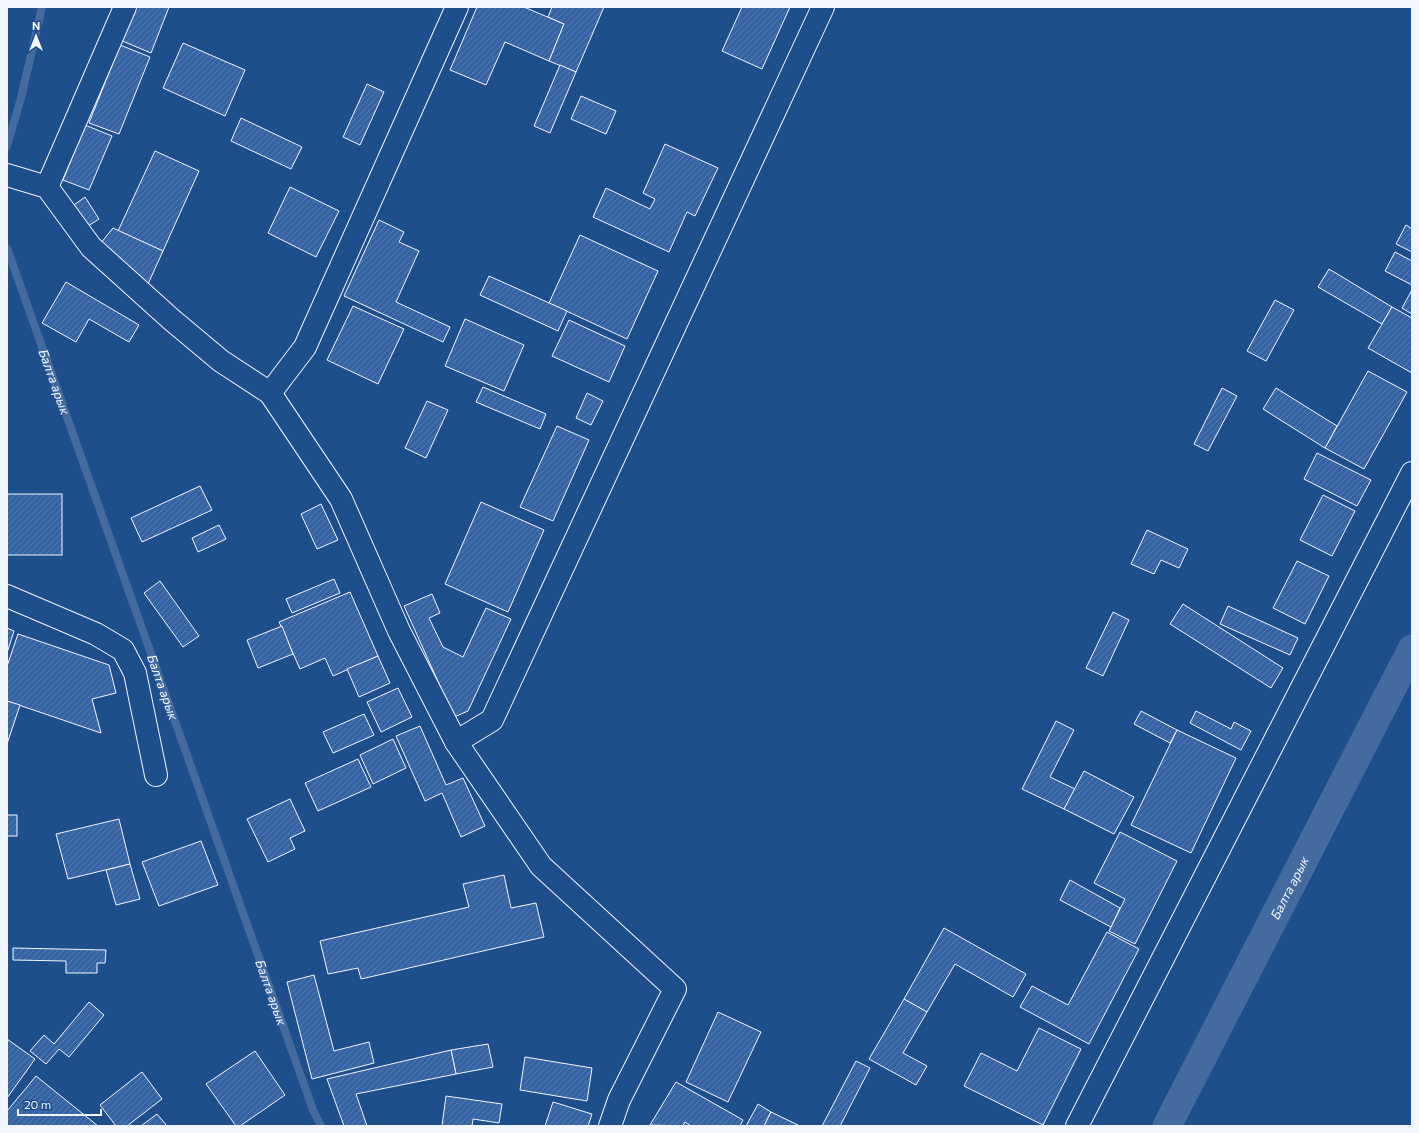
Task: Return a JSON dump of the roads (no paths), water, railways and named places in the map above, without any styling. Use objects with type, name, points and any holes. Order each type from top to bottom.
[{"type":"street","points":[[47,187],[125,7]]},
{"type":"street","points":[[270,393],[305,347],[457,7]]},
{"type":"street","points":[[456,742],[492,720],[822,7]]},
{"type":"street","points":[[10,176],[47,187],[91,247],[172,320],[216,356],[270,393],[341,499],[399,631],[456,742],[541,866],[675,989],[619,1100],[610,1126]]},
{"type":"street","points":[[1077,1126],[1412,473]]},
{"type":"street","points":[[7,596],[96,634],[123,650],[135,673],[156,775]]},
{"type":"waterway","name":"Балта арык","points":[[7,146],[21,98],[42,7]]},
{"type":"waterway","name":"Балта арык","points":[[7,248],[313,1110],[321,1126]]},
{"type":"waterway","name":"Балта арык","points":[[1167,1126],[1412,649]]}]
